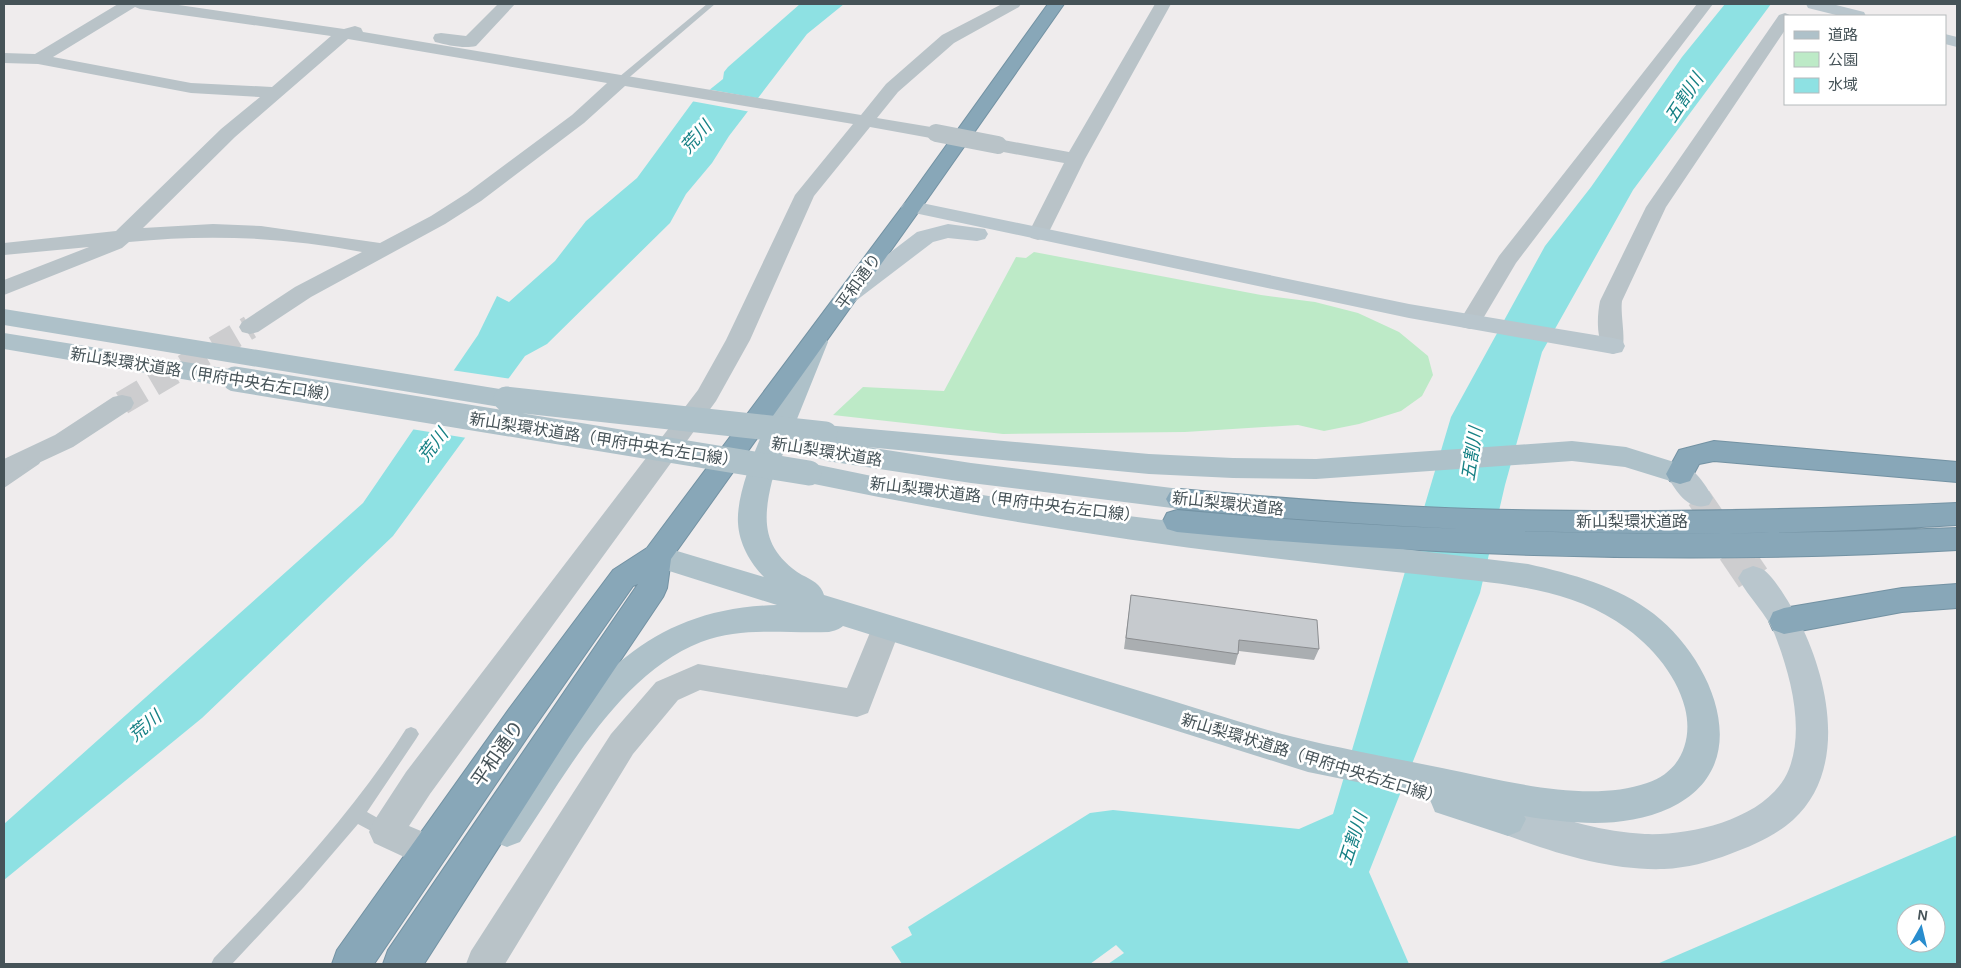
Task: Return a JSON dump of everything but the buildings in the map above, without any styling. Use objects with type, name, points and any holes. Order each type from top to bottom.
[{"type":"highway","name":"平和通り","points":[[351,964],[428,851],[623,578],[657,556],[912,207],[1056,4]]},
{"type":"highway","points":[[1680,474],[1689,457],[1714,451],[1957,472]]},
{"type":"highway","name":"新山梨環状道路","points":[[1179,510],[1388,539]]},
{"type":"highway","name":"新山梨環状道路","points":[[1526,534],[1650,522],[1957,514]]},
{"type":"highway","points":[[1388,539],[1526,534]]},
{"type":"highway","name":"新山梨環状道路","points":[[1526,534],[1759,545],[1957,539]]},
{"type":"highway","name":"平和通り","points":[[402,964],[557,727],[652,588],[657,556]]},
{"type":"highway","points":[[1784,621],[1902,600],[1957,596]]},
{"type":"main road","name":"新山梨環状道路（甲府中央右左口線）","points":[[4,317],[506,399]]},
{"type":"main road","points":[[821,331],[757,478],[752,497],[752,529],[758,546],[767,561],[799,589],[826,603],[886,627]]},
{"type":"main road","name":"新山梨環状道路（甲府中央右左口線）","points":[[4,341],[236,379],[817,452],[971,496],[1179,510]]},
{"type":"main road","name":"新山梨環状道路","points":[[506,399],[817,452]]},
{"type":"main road","points":[[817,452],[1316,469],[1411,464],[1572,451],[1626,457],[1680,474]]},
{"type":"main road","points":[[817,452],[904,494],[1074,521],[1388,539],[1510,573],[1552,580],[1586,592],[1643,622],[1664,642],[1692,683],[1701,707],[1706,730],[1703,752],[1694,770],[1677,785],[1656,797],[1630,804],[1599,808],[1563,806],[1439,790]]},
{"type":"main road","name":"新山梨環状道路（甲府中央右左口線）","points":[[657,556],[1291,752],[1439,790],[1508,819]]},
{"type":"main road","points":[[408,964],[577,733],[618,685],[650,656],[672,642],[696,631],[748,620],[812,618],[886,627]]},
{"type":"street","points":[[38,59],[129,4]]},
{"type":"street","points":[[140,4],[344,34],[627,80],[1075,159]]},
{"type":"street","points":[[4,288],[115,244],[228,133],[344,34],[360,30],[470,42],[507,4]]},
{"type":"street","points":[[428,851],[386,832],[418,783],[707,395],[738,340],[805,195],[858,121],[892,88],[948,39],[1013,4]]},
{"type":"street","points":[[1038,234],[1075,159],[1163,4]]},
{"type":"street","points":[[1477,323],[1507,261],[1705,4]]},
{"type":"street","points":[[1787,15],[1796,4]]},
{"type":"street","points":[[1814,4],[1854,15]]},
{"type":"street","points":[[912,207],[1477,323],[1613,346],[1609,314],[1611,301],[1656,207],[1784,18]]},
{"type":"street","points":[[4,58],[38,59],[166,84],[274,92]]},
{"type":"street","points":[[250,326],[303,292],[380,249],[438,220],[474,197],[627,80]]},
{"type":"street","points":[[4,249],[190,231],[266,232],[323,238],[380,249]]},
{"type":"street","points":[[845,298],[916,242],[936,233],[962,231],[1033,243],[1095,245]]},
{"type":"street","points":[[4,283],[31,247]]},
{"type":"street","points":[[4,470],[64,441],[122,402]]},
{"type":"street","points":[[1680,474],[1699,498]]},
{"type":"street","points":[[1508,819],[1578,840],[1621,849],[1663,852],[1700,847],[1760,826],[1785,806],[1810,764],[1814,735],[1811,703],[1784,621],[1753,578]]},
{"type":"street","points":[[484,964],[622,744],[667,691],[698,678],[857,703],[886,627]]},
{"type":"lane","points":[[627,80],[711,4]]},
{"type":"lane","points":[[4,483],[64,441]]},
{"type":"lane","points":[[220,964],[313,866],[358,815],[392,766],[410,734]]},
{"type":"lane","points":[[358,815],[386,832]]},
{"type":"green space","points":[[1034,252],[1261,295],[1315,302],[1358,313],[1399,332],[1428,356],[1433,375],[1422,396],[1401,411],[1359,424],[1324,431],[1298,425],[1185,432],[1003,434],[833,415],[863,387],[944,391],[1016,257],[1026,258]]},
{"type":"water","name":"荒川","points":[[800,4],[844,4],[807,34],[729,136],[712,163],[686,194],[670,223],[547,344],[525,356],[393,536],[202,718],[4,880],[4,824],[363,503],[478,335],[497,296],[509,302],[555,261],[586,221],[637,178],[700,92],[708,91],[723,79],[724,72],[728,67]]},
{"type":"water","name":"五割川","points":[[1725,4],[1771,4],[1633,190],[1542,352],[1505,485],[1480,593],[1369,872],[1409,964],[1108,964],[1124,953],[1116,945],[1090,964],[902,964],[891,947],[912,935],[908,927],[1090,813],[1113,810],[1299,829],[1333,814],[1451,417],[1545,246],[1591,187],[1682,57]]},
{"type":"water","points":[[1957,835],[1957,964],[1657,964]]},
{"type":"pier","points":[[701,88],[762,99],[751,112],[691,101]]},
{"type":"pier","points":[[451,370],[511,379],[467,438],[411,429]]},
{"type":"tunnel","points":[[122,403],[250,327]]},
{"type":"tunnel","points":[[1699,498],[1735,551]]},
{"type":"tunnel","points":[[1734,550],[1753,578]]}]
